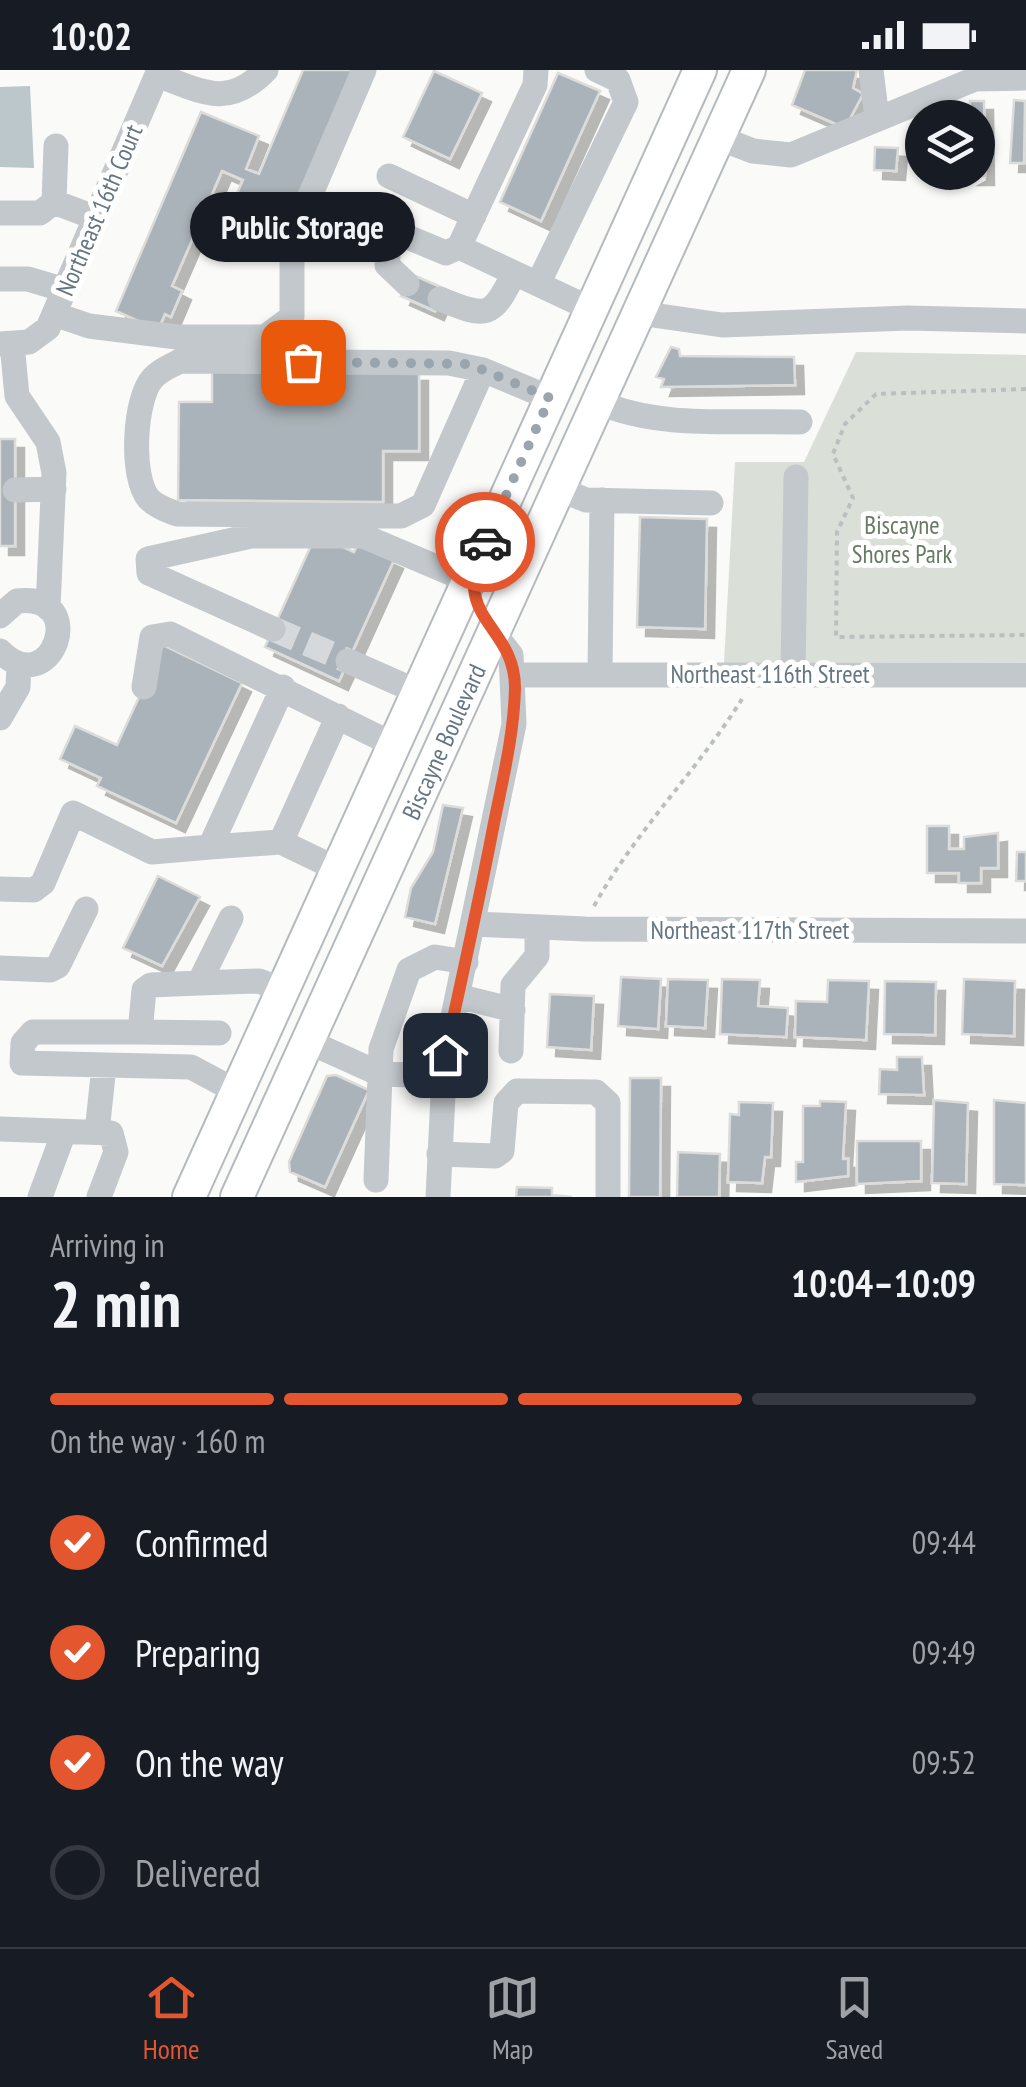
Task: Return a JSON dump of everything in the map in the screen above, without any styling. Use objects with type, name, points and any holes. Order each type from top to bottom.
[{"type":"main road","name":"Biscayne Boulevard","points":[[188,1197],[700,70]]},
{"type":"main road","name":"Biscayne Boulevard","points":[[237,1197],[749,70]]},
{"type":"main road","points":[[471,571],[476,606],[493,632]]},
{"type":"street","points":[[158,72],[228,95],[247,90],[266,70]]},
{"type":"street","points":[[0,279],[28,279],[89,326],[177,337],[265,337],[292,317],[292,238],[364,70]]},
{"type":"street","points":[[406,284],[387,265],[390,241],[405,236],[446,253],[459,247],[535,86],[535,70]]},
{"type":"street","points":[[538,284],[626,102],[618,80],[597,70]]},
{"type":"street","points":[[871,70],[877,119]]},
{"type":"street","name":"Northeast 16th Court","points":[[14,343],[48,328],[158,72]]},
{"type":"street","points":[[719,138],[753,152],[791,154],[975,79],[1026,78]]},
{"type":"street","points":[[0,214],[40,214],[54,202],[56,146]]},
{"type":"street","points":[[389,176],[474,216]]},
{"type":"street","points":[[54,202],[96,218]]},
{"type":"street","points":[[459,247],[591,308]]},
{"type":"street","points":[[440,299],[476,313],[487,312],[499,304],[514,272]]},
{"type":"street","points":[[639,314],[722,325],[908,318],[1026,321]]},
{"type":"street","points":[[14,343],[33,394],[27,406],[48,442],[54,490],[48,608]]},
{"type":"street","points":[[484,370],[423,505],[412,514],[177,514],[162,508],[142,488],[138,425],[145,390],[154,376],[180,361],[449,362],[484,370],[550,398]]},
{"type":"street","points":[[598,402],[628,416],[657,419],[800,422]]},
{"type":"street","points":[[793,674],[796,477]]},
{"type":"street","points":[[558,489],[586,500],[712,503]]},
{"type":"street","points":[[15,490],[54,490]]},
{"type":"street","points":[[600,674],[602,500]]},
{"type":"street","points":[[273,628],[149,573],[145,567],[148,560],[251,536],[363,536],[471,571]]},
{"type":"street","points":[[0,616],[17,601],[38,602],[48,608],[58,626],[56,646],[41,662],[10,657],[18,688],[0,718]]},
{"type":"street","points":[[438,1197],[443,1076],[514,724],[512,655],[493,632]]},
{"type":"street","points":[[144,686],[152,637],[160,634],[282,687],[392,744]]},
{"type":"street","points":[[348,662],[416,692]]},
{"type":"street","name":"Northeast 116th Street","points":[[515,675],[1026,675]]},
{"type":"street","points":[[210,847],[282,687]]},
{"type":"street","points":[[281,842],[338,716]]},
{"type":"street","points":[[0,889],[34,890],[43,883],[73,814],[152,852],[281,842],[336,868]]},
{"type":"street","points":[[0,968],[50,970],[58,966],[86,910]]},
{"type":"street","points":[[199,983],[230,918]]},
{"type":"street","name":"Northeast 117th Street","points":[[474,924],[585,929],[1026,931]]},
{"type":"street","points":[[511,1051],[514,985],[537,956],[537,927]]},
{"type":"street","points":[[376,1180],[381,1049],[409,970],[434,957],[466,962]]},
{"type":"street","points":[[130,1066],[144,990],[151,985],[259,981],[280,989]]},
{"type":"street","points":[[458,996],[512,1010]]},
{"type":"street","points":[[220,1033],[33,1032],[11,1067],[191,1068],[234,1090]]},
{"type":"street","points":[[306,1041],[380,1074],[443,1076]]},
{"type":"street","points":[[99,1197],[116,1152],[106,1134],[104,1066]]},
{"type":"street","points":[[438,1154],[495,1156],[502,1152],[506,1103],[517,1091],[596,1092],[608,1103],[608,1197]]},
{"type":"street","points":[[0,1156],[5,1130],[106,1134]]},
{"type":"street","points":[[40,1197],[64,1132]]},
{"type":"path","points":[[1026,389],[876,394],[845,424],[833,454],[853,498],[837,532],[836,637],[1026,635]]},
{"type":"path","points":[[585,929],[624,858],[710,752],[758,674]]},
{"type":"green space","name":"Biscayne Shores Park","points":[[856,352],[1026,355],[1026,662],[724,663],[735,462],[804,462]]},
{"type":"shaded area","points":[[30,86],[34,168],[0,167],[0,87]]},
{"type":"building","points":[[303,70],[361,70],[293,208],[286,205],[281,218],[235,198],[243,180],[222,171],[172,286],[182,291],[171,317],[165,314],[158,330],[116,311],[201,112],[259,136],[246,169],[259,174]]},
{"type":"building","points":[[805,70],[857,70],[853,88],[863,94],[845,128],[792,105]]},
{"type":"building","points":[[434,71],[482,93],[450,159],[403,137]]},
{"type":"building","points":[[558,73],[600,91],[541,221],[500,202]]},
{"type":"building","points":[[1014,100],[1025,101],[1024,163],[1010,163]]},
{"type":"building","points":[[875,147],[898,148],[896,171],[874,170]]},
{"type":"building","points":[[411,274],[445,289],[435,311],[401,296]]},
{"type":"building","points":[[671,347],[679,349],[680,356],[794,357],[795,385],[661,387],[664,379],[656,377]]},
{"type":"building","points":[[212,370],[419,372],[419,451],[383,451],[383,502],[178,500],[179,402],[212,402]]},
{"type":"building","points":[[0,439],[15,439],[15,546],[0,546]]},
{"type":"building","points":[[640,517],[707,519],[705,629],[637,627]]},
{"type":"building","points":[[313,541],[332,542],[354,552],[358,544],[394,560],[339,681],[265,647]]},
{"type":"building","points":[[163,645],[242,683],[176,823],[97,786],[101,778],[60,759],[75,726],[117,745]]},
{"type":"building","points":[[443,805],[463,808],[435,924],[405,917],[411,888],[433,852]]},
{"type":"building","points":[[927,826],[949,826],[949,849],[964,849],[964,837],[998,833],[998,868],[981,868],[981,883],[959,883],[959,873],[927,873]]},
{"type":"building","points":[[1017,852],[1026,852],[1026,881],[1016,881]]},
{"type":"building","points":[[158,876],[200,897],[162,966],[123,948]]},
{"type":"building","points":[[621,977],[661,979],[658,1029],[618,1026]]},
{"type":"building","points":[[668,979],[708,980],[705,1028],[666,1026]]},
{"type":"building","points":[[722,979],[760,980],[758,1006],[788,1008],[786,1037],[720,1034]]},
{"type":"building","points":[[964,979],[1015,981],[1014,1036],[962,1034]]},
{"type":"building","points":[[828,980],[869,981],[866,1040],[795,1037],[796,1001],[827,1002]]},
{"type":"building","points":[[885,981],[936,982],[935,1035],[884,1034]]},
{"type":"building","points":[[550,994],[594,996],[591,1050],[547,1047]]},
{"type":"building","points":[[897,1057],[922,1057],[924,1095],[879,1094],[880,1069],[897,1070]]},
{"type":"building","points":[[336,1075],[369,1090],[325,1187],[290,1172],[289,1162],[327,1076]]},
{"type":"building","points":[[630,1078],[661,1078],[660,1197],[629,1197]]},
{"type":"building","points":[[934,1100],[968,1103],[966,1184],[932,1183]]},
{"type":"building","points":[[994,1100],[1026,1103],[1026,1185],[994,1184]]},
{"type":"building","points":[[820,1101],[846,1102],[843,1159],[848,1159],[848,1176],[796,1182],[796,1162],[803,1162],[803,1106],[820,1106]]},
{"type":"building","points":[[739,1102],[773,1103],[771,1157],[765,1157],[762,1183],[728,1182],[730,1114],[739,1115]]},
{"type":"building","points":[[857,1141],[921,1141],[921,1181],[857,1184]]},
{"type":"building","points":[[678,1152],[720,1154],[719,1197],[677,1197]]},
{"type":"building","points":[[517,1187],[552,1188],[552,1195],[572,1197],[516,1197]]},
{"type":"tunnel","points":[[273,629],[348,661]]},
{"type":"way so far","points":[[303,362],[469,364],[550,398],[485,542]]},
{"type":"place","name":"Public Storage","points":[[303,362]]},
{"type":"route","points":[[445,1055],[514,724],[512,655],[482,621],[476,606],[475,563],[485,542]]}]
